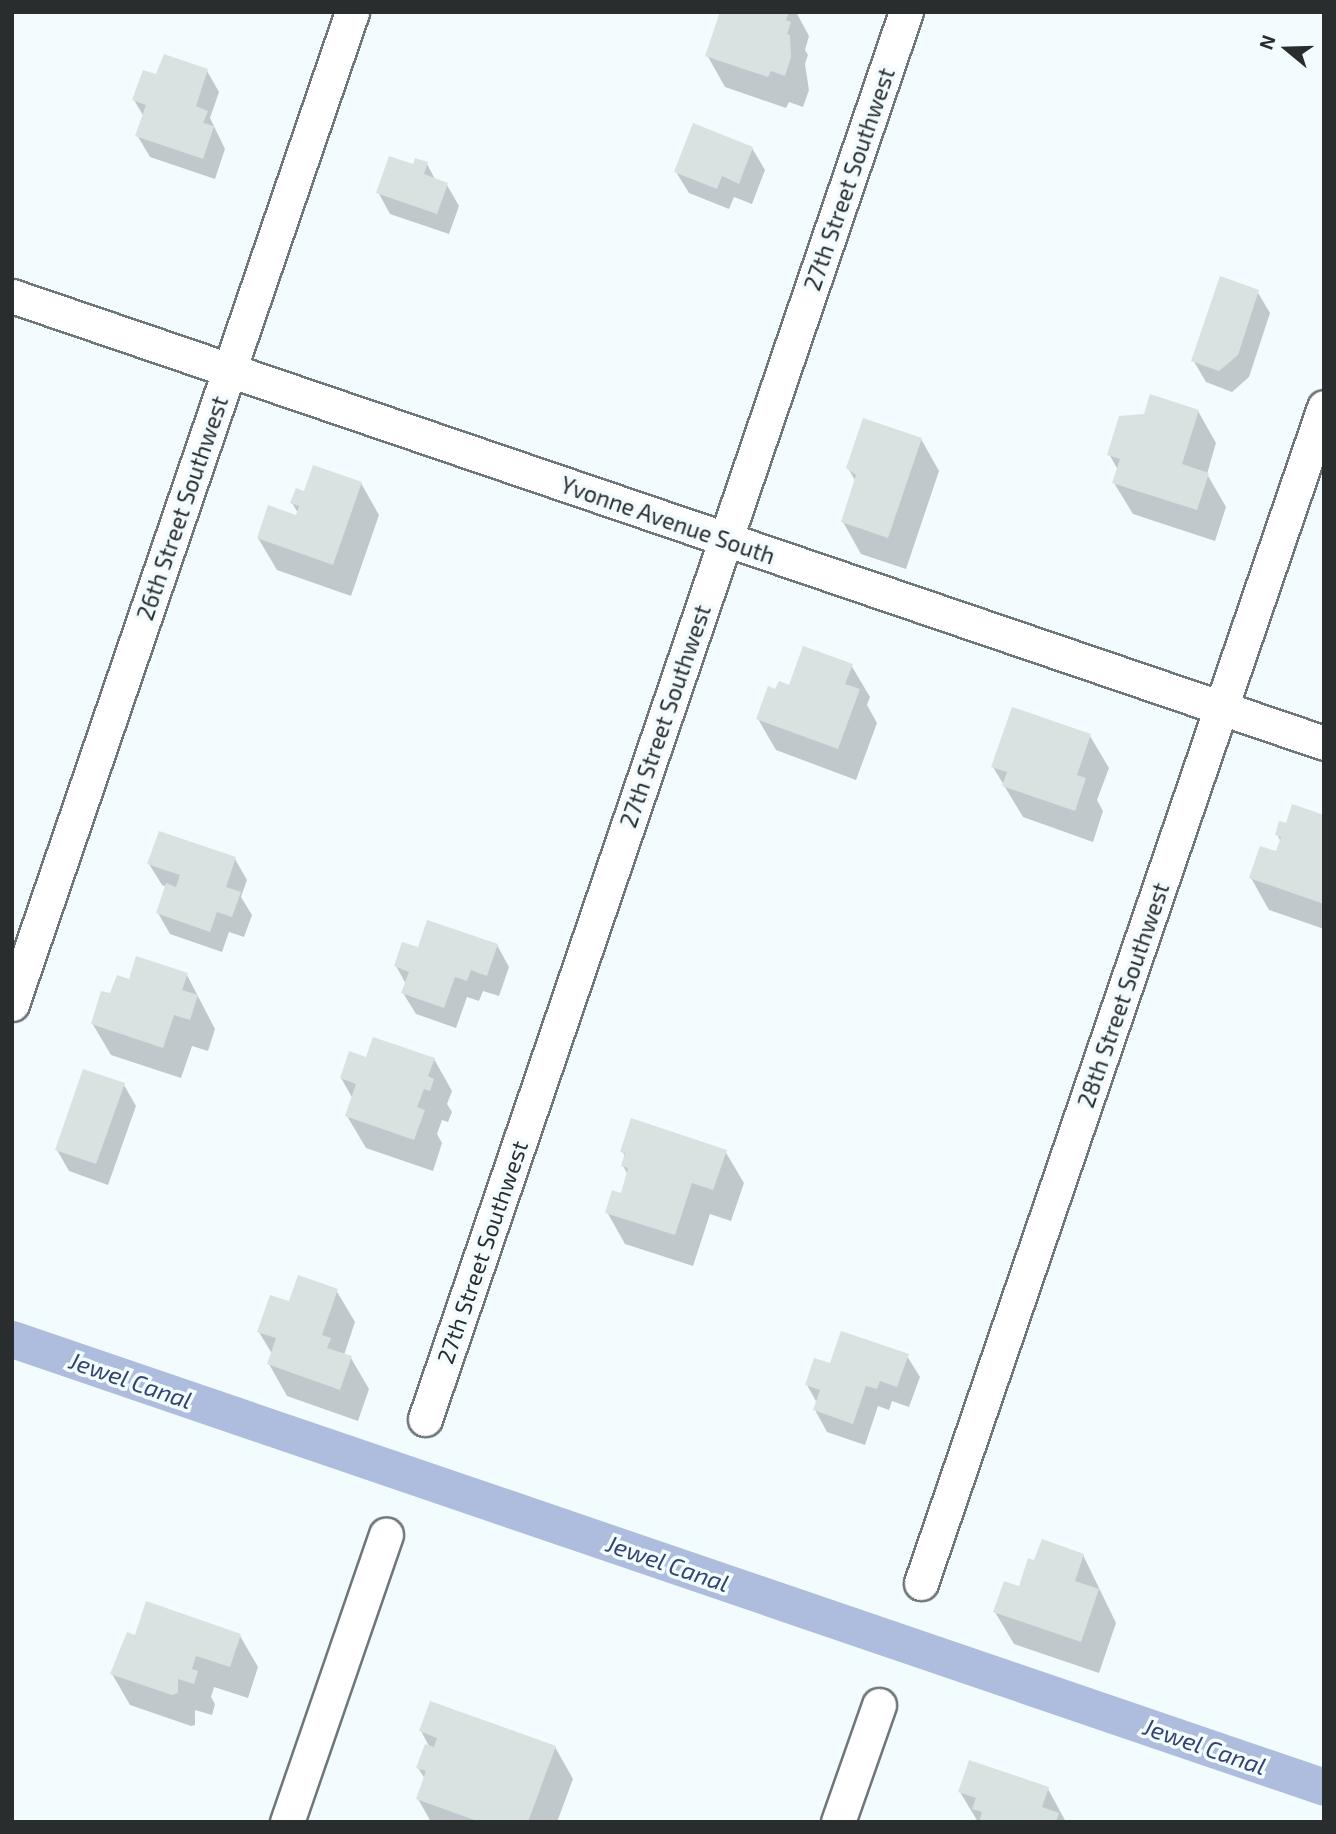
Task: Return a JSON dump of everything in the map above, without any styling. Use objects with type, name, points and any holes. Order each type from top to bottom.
[{"type":"street","name":"26th Street Southwest","points":[[12,1004],[352,12]]},
{"type":"street","name":"27th Street Southwest","points":[[425,1419],[906,12]]},
{"type":"street","name":"Yvonne Avenue South","points":[[12,296],[1324,743]]},
{"type":"street","name":"28th Street Southwest","points":[[921,1583],[1324,407]]},
{"type":"street","points":[[287,1822],[386,1535]]},
{"type":"street","points":[[838,1822],[879,1705]]},
{"type":"building","points":[[720,12],[789,12],[786,20],[791,22],[787,34],[790,35],[791,57],[785,76],[771,71],[768,77],[705,56]]},
{"type":"building","points":[[164,54],[208,69],[196,106],[208,111],[203,123],[214,126],[203,159],[135,136],[146,105],[132,100],[143,70],[156,74]]},
{"type":"building","points":[[693,123],[753,147],[739,184],[722,176],[717,189],[674,172]]},
{"type":"building","points":[[389,156],[413,164],[415,158],[428,162],[424,174],[448,183],[437,214],[376,193]]},
{"type":"building","points":[[1220,276],[1259,290],[1238,355],[1219,371],[1191,361]]},
{"type":"building","points":[[1150,394],[1199,410],[1182,464],[1209,473],[1197,510],[1112,483],[1120,459],[1107,455],[1119,416],[1144,414]]},
{"type":"building","points":[[863,418],[922,438],[888,538],[841,522],[856,475],[846,468]]},
{"type":"building","points":[[313,465],[362,482],[333,565],[257,538],[268,505],[296,515],[299,506],[290,503],[296,488],[304,491]]},
{"type":"building","points":[[803,646],[853,664],[845,684],[860,689],[838,749],[756,719],[768,686],[775,689],[779,681],[789,685]]},
{"type":"building","points":[[1012,707],[1091,734],[1077,775],[1086,778],[1075,811],[1002,786],[1007,772],[991,767]]},
{"type":"building","points":[[1292,804],[1324,815],[1324,904],[1249,878],[1260,846],[1276,851],[1281,837],[1275,835],[1279,821],[1286,823]]},
{"type":"building","points":[[159,831],[236,857],[226,887],[241,892],[232,917],[217,912],[210,932],[156,913],[166,883],[176,887],[180,875],[147,864]]},
{"type":"building","points":[[427,920],[498,944],[487,976],[471,970],[467,981],[455,977],[444,1008],[401,993],[409,972],[394,966],[402,942],[418,947]]},
{"type":"building","points":[[136,956],[188,973],[182,990],[198,995],[190,1020],[174,1015],[163,1048],[91,1024],[101,991],[110,993],[117,975],[129,979]]},
{"type":"building","points":[[373,1037],[435,1058],[428,1076],[434,1079],[430,1091],[424,1089],[417,1107],[425,1110],[414,1140],[345,1116],[356,1084],[340,1078],[349,1051],[366,1057]]},
{"type":"building","points":[[83,1069],[125,1083],[96,1164],[55,1150]]},
{"type":"building","points":[[631,1118],[727,1150],[713,1190],[692,1183],[675,1235],[605,1213],[612,1190],[621,1193],[628,1168],[621,1166],[625,1153],[620,1152]]},
{"type":"building","points":[[298,1275],[338,1289],[322,1335],[331,1338],[327,1348],[352,1356],[340,1390],[267,1364],[276,1338],[257,1332],[270,1295],[289,1301]]},
{"type":"building","points":[[841,1331],[909,1354],[897,1387],[880,1381],[877,1389],[866,1386],[853,1424],[813,1410],[820,1390],[805,1385],[814,1358],[830,1363]]},
{"type":"building","points":[[1042,1539],[1084,1554],[1075,1581],[1099,1589],[1081,1642],[993,1612],[1004,1581],[1019,1586],[1028,1558],[1034,1560]]},
{"type":"building","points":[[146,1601],[241,1634],[230,1667],[196,1656],[192,1669],[198,1671],[194,1684],[178,1679],[178,1693],[172,1695],[110,1674],[127,1632],[135,1635]]},
{"type":"building","points":[[430,1701],[556,1746],[528,1822],[480,1822],[416,1799],[426,1771],[416,1768],[425,1744],[434,1747],[437,1738],[419,1731]]},
{"type":"building","points":[[969,1760],[1049,1787],[1042,1807],[1059,1813],[1056,1822],[979,1822],[982,1812],[972,1809],[976,1798],[958,1792]]},
{"type":"waterway","name":"Jewel Canal","points":[[12,1339],[1324,1787]]}]
